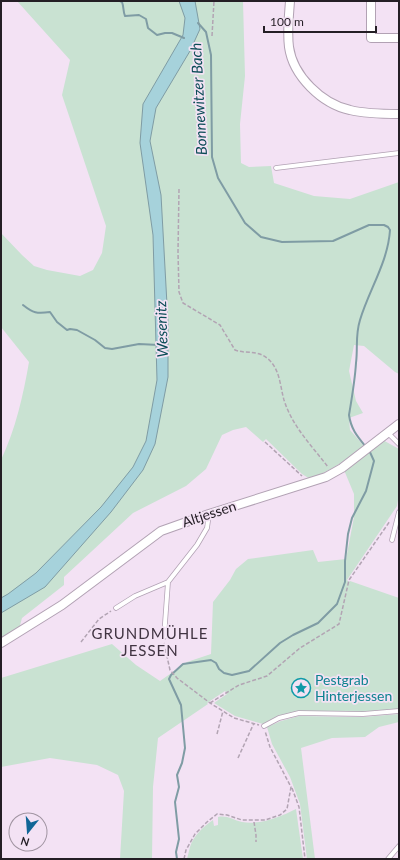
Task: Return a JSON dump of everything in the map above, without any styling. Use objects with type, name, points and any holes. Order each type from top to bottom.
[{"type":"street","points":[[290,1],[289,48],[296,67],[307,84],[336,106],[363,113],[399,114]]},
{"type":"street","points":[[371,1],[371,38],[399,38]]},
{"type":"street","name":"Altjessen","points":[[1,643],[62,605],[161,531],[209,514],[326,477],[342,468],[399,424]]},
{"type":"lane","points":[[276,168],[399,153]]},
{"type":"lane","points":[[387,432],[399,444]]},
{"type":"lane","points":[[392,540],[399,512]]},
{"type":"lane","points":[[116,608],[134,596],[168,582],[197,545],[207,528],[209,514]]},
{"type":"lane","points":[[164,637],[168,582]]},
{"type":"lane","points":[[264,726],[279,718],[299,714],[363,714],[399,711]]},
{"type":"lane","points":[[388,859],[399,846]]},
{"type":"path","points":[[212,36],[214,1]]},
{"type":"path","points":[[178,189],[178,252],[180,292],[183,303],[220,325],[235,350],[262,354],[272,362],[280,378],[284,400],[293,421],[333,473]]},
{"type":"path","points":[[265,442],[309,483]]},
{"type":"path","points":[[210,703],[238,685],[267,676],[300,648],[339,624],[349,580],[390,522]]},
{"type":"path","points":[[81,642],[98,619],[116,608]]},
{"type":"path","points":[[164,637],[170,670],[177,678],[210,703],[234,718],[264,726],[270,746],[291,787],[298,807],[306,859]]},
{"type":"path","points":[[217,734],[222,711]]},
{"type":"path","points":[[238,758],[254,723]]},
{"type":"path","points":[[184,859],[186,850],[195,834],[211,818],[222,814],[250,821],[264,820],[280,815],[287,809],[291,787]]},
{"type":"path","points":[[254,822],[256,842]]},
{"type":"green space","points":[[17,1],[243,1],[245,76],[240,124],[241,163],[249,167],[271,166],[274,183],[314,196],[350,199],[399,182],[399,374],[364,346],[354,345],[349,371],[356,401],[363,413],[349,418],[350,430],[364,446],[325,472],[310,479],[302,474],[266,439],[263,442],[246,427],[233,430],[222,435],[206,469],[186,486],[133,513],[64,577],[64,585],[22,618],[19,629],[1,640],[1,460],[11,436],[18,412],[29,362],[1,327],[1,233],[34,266],[80,276],[93,270],[102,253],[106,226],[62,95],[70,60]]},
{"type":"green space","points":[[381,439],[399,449],[399,494],[397,506],[347,580],[349,582],[350,581],[399,598],[399,709],[364,712],[300,712],[278,716],[263,724],[235,716],[214,703],[227,694],[225,691],[158,738],[153,787],[152,859],[120,859],[124,791],[118,775],[97,765],[50,758],[1,767],[1,678],[112,644],[136,665],[160,681],[187,662],[211,654],[213,602],[230,580],[236,569],[248,559],[313,550],[318,562],[346,559],[354,517],[354,494],[344,470]]},
{"type":"green space","points":[[399,714],[399,722],[379,727],[365,737],[332,738],[301,748],[315,859],[307,859],[300,804],[290,777],[272,744],[267,727],[299,716],[363,717]]},
{"type":"green space","points":[[296,809],[303,859],[187,859],[191,843],[196,835],[213,820],[214,826],[218,825],[218,817],[227,817],[249,823],[277,817]]},
{"type":"water","name":"Wesenitz","points":[[179,1],[195,1],[200,29],[190,51],[156,108],[150,141],[161,195],[168,323],[168,377],[155,444],[143,470],[111,512],[45,587],[1,613],[1,598],[36,573],[101,507],[133,467],[146,441],[157,380],[153,235],[140,143],[143,104],[183,35],[185,18]]},
{"type":"waterway","points":[[120,1],[122,2],[125,16],[139,15],[146,19],[148,28],[157,35],[172,33],[184,38]]},
{"type":"waterway","name":"Bonnewitzer Bach","points":[[198,23],[206,32],[211,55],[212,157],[218,178],[245,223],[261,237],[282,242],[333,241],[369,225],[384,225],[390,230],[386,253],[360,320],[358,331],[355,376],[349,415],[355,432],[366,447]]},
{"type":"waterway","name":"Wesenitz","points":[[23,305],[35,312],[50,312],[57,322],[67,330],[77,330],[95,340],[105,348],[112,349],[139,344],[159,345]]},
{"type":"waterway","name":"Bonnewitzer Bach","points":[[177,859],[176,852],[179,839],[175,802],[179,787],[177,775],[182,763],[185,748],[181,705],[169,679],[171,675],[183,664],[211,660],[216,663],[219,669],[224,673],[232,675],[249,671],[280,643],[318,623],[337,604],[345,582],[345,561],[348,534],[352,518],[366,491],[374,461],[369,450]]},
{"type":"place","name":"Pestgrab Hinterjessen","points":[[301,688]]},
{"type":"district","name":"GRUNDMÜHLE JESSEN","points":[[150,642]]}]
